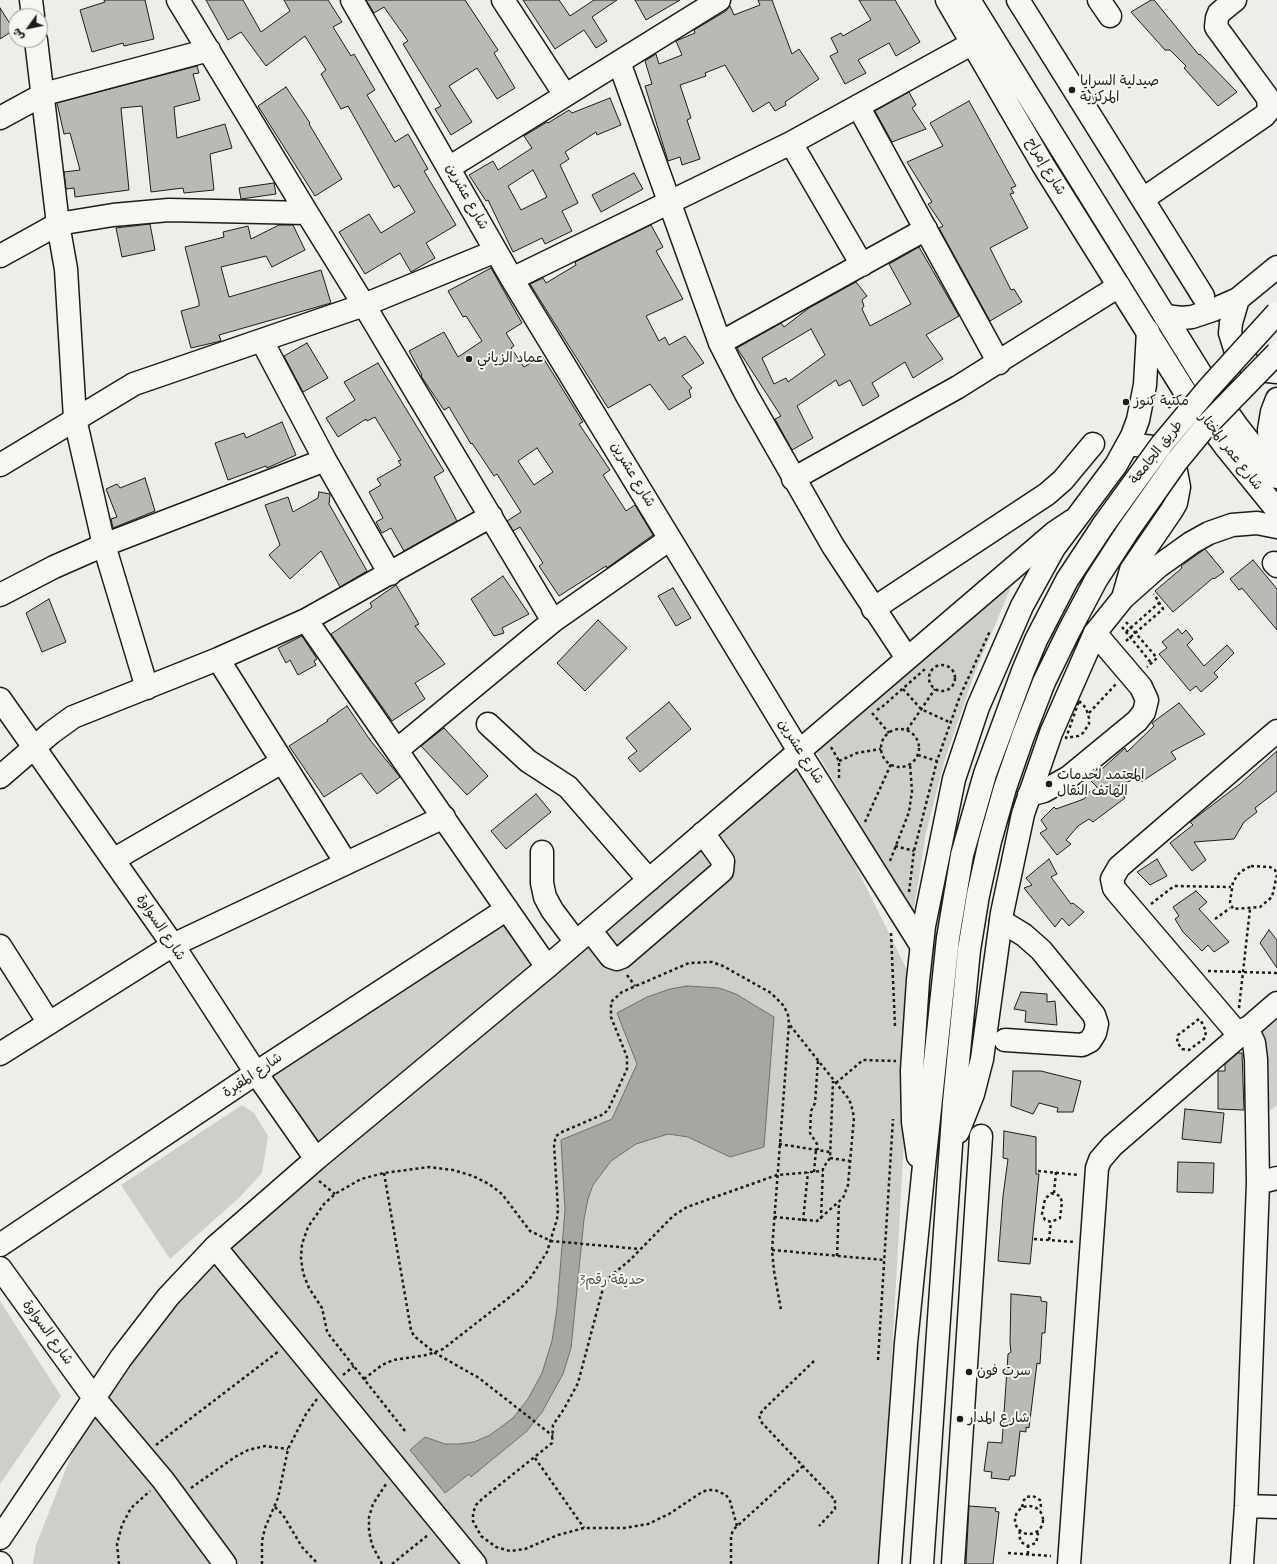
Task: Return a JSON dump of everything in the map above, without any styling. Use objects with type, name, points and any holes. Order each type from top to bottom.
[{"type":"main road","points":[[178,0],[306,213],[364,305],[553,621]]},
{"type":"main road","name":"شارع عشرين","points":[[352,0],[450,167],[512,279],[799,751],[906,906],[921,945]]},
{"type":"main road","points":[[503,0],[565,95]]},
{"type":"main road","points":[[450,167],[719,0]]},
{"type":"main road","name":"شارع إمراح","points":[[948,0],[1043,166],[1148,331]]},
{"type":"main road","name":"شارع إمراح","points":[[969,0],[1165,316]]},
{"type":"main road","points":[[1018,0],[1203,296]]},
{"type":"main road","points":[[1143,199],[1264,116],[1269,110],[1268,98],[1216,27],[1219,13],[1235,0]]},
{"type":"main road","points":[[512,279],[791,143],[973,43]]},
{"type":"main road","points":[[37,48],[44,94],[58,224],[66,269],[74,419],[104,545],[147,688]]},
{"type":"main road","points":[[0,118],[44,94],[209,50]]},
{"type":"main road","points":[[619,62],[720,343],[746,394],[793,479],[873,609],[916,661]]},
{"type":"main road","points":[[858,106],[1000,362]]},
{"type":"main road","points":[[791,143],[862,264]]},
{"type":"main road","points":[[0,256],[58,224],[114,215],[169,210],[306,213]]},
{"type":"main road","points":[[720,343],[926,229]]},
{"type":"main road","points":[[0,465],[134,384],[364,305],[496,251]]},
{"type":"main road","points":[[1165,316],[1182,318],[1192,317],[1238,299],[1277,267]]},
{"type":"main road","points":[[793,479],[1000,362],[1118,286]]},
{"type":"main road","points":[[1238,299],[1231,323],[1230,333],[1236,352],[1246,362],[1258,370],[1277,372]]},
{"type":"main road","name":"طريق الجامعة","points":[[890,1564],[906,1343],[948,938],[961,862],[973,814],[1008,709],[1036,640],[1068,580],[1104,524],[1162,444],[1208,389],[1277,312]]},
{"type":"main road","name":"شارع عمر المختار","points":[[1165,316],[1220,403],[1277,477]]},
{"type":"main road","points":[[923,1175],[915,1142],[912,1070],[921,945],[954,779],[978,707],[1022,606],[1054,548],[1116,465],[1128,444],[1138,420],[1145,385],[1148,331]]},
{"type":"main road","name":"شارع عمر المختار","points":[[1148,331],[1198,411],[1277,510]]},
{"type":"main road","points":[[262,341],[325,460],[390,574]]},
{"type":"main road","points":[[922,1564],[951,1145],[969,950],[987,857],[1005,788],[1044,682],[1096,580],[1160,484],[1205,427],[1277,353]]},
{"type":"main road","points":[[1277,399],[1272,412],[1269,430],[1270,449],[1277,473]]},
{"type":"main road","points":[[873,609],[1047,494],[1063,480],[1093,444]]},
{"type":"main road","points":[[1123,598],[1131,570],[1172,510],[1177,499],[1179,486],[1176,471],[1168,457],[1153,447],[1128,444]]},
{"type":"main road","points":[[0,595],[54,567],[104,545],[325,460]]},
{"type":"main road","points":[[0,777],[34,747],[73,717],[218,659],[306,620],[491,516]]},
{"type":"main road","points":[[0,1538],[10,1520],[121,1358],[168,1297],[215,1247],[316,1160],[547,967],[799,751],[916,661],[1057,530],[1075,520]]},
{"type":"main road","points":[[951,1145],[967,1112],[978,1076],[986,1040],[1001,921],[1029,795],[1051,733],[1095,633],[1123,598],[1175,554],[1209,533],[1220,528],[1245,523],[1277,527]]},
{"type":"main road","points":[[397,750],[553,621],[670,539]]},
{"type":"main road","points":[[306,620],[547,967]]},
{"type":"main road","points":[[1029,795],[1044,791],[1069,777],[1141,717],[1146,706],[1147,700],[1141,686],[1095,633]]},
{"type":"main road","points":[[218,659],[346,863]]},
{"type":"main road","name":"شارع السواوة","points":[[0,699],[173,945],[256,1073],[316,1160]]},
{"type":"main road","points":[[488,724],[528,761],[568,787],[648,880]]},
{"type":"main road","points":[[1242,1564],[1268,1180],[1254,1042],[1241,1032],[1199,989],[1114,888],[1112,879],[1116,870],[1277,731]]},
{"type":"main road","points":[[113,860],[282,762]]},
{"type":"main road","points":[[0,1054],[173,945],[444,817]]},
{"type":"main road","points":[[542,852],[542,883],[545,897],[583,936],[614,959],[619,959],[722,870],[722,861],[703,833]]},
{"type":"main road","name":"شارع المقبرة","points":[[0,1245],[256,1073],[507,909]]},
{"type":"main road","points":[[1001,921],[1024,935],[1041,950],[1094,1015],[1097,1024],[1095,1034],[1090,1041],[1082,1045],[1005,1040]]},
{"type":"main road","points":[[0,946],[49,1022]]},
{"type":"main road","points":[[1070,1561],[1095,1176],[1100,1160],[1112,1146],[1241,1032],[1277,1003]]},
{"type":"main road","points":[[953,1564],[981,1136]]},
{"type":"main road","points":[[215,1247],[475,1564]]},
{"type":"main road","name":"شارع السواوة","points":[[0,1268],[94,1398],[163,1480],[225,1564]]},
{"type":"main road","points":[[1246,1506],[1277,1507]]},
{"type":"path","points":[[1122,644],[1162,610],[1163,608],[1160,602],[1154,594],[1149,598]]},
{"type":"path","points":[[1126,632],[1160,602]]},
{"type":"path","points":[[1089,713],[1078,701],[1066,738],[1072,738],[1083,733],[1089,724],[1089,713],[1131,675],[1152,664],[1157,658],[1124,618],[1119,629]]},
{"type":"path","points":[[1120,624],[1152,664]]},
{"type":"path","points":[[896,1031],[891,933],[906,906],[914,851],[937,761],[950,722],[985,638],[994,625]]},
{"type":"path","points":[[889,733],[869,713],[880,708],[924,671],[916,661]]},
{"type":"path","points":[[942,665],[951,668],[955,678],[952,687],[942,691],[935,689],[930,683],[929,678],[933,668],[942,665]]},
{"type":"path","points":[[904,689],[921,710],[950,722]]},
{"type":"path","points":[[907,730],[935,689]]},
{"type":"path","points":[[898,729],[907,730],[916,738],[918,744],[918,755],[910,764],[904,766],[891,764],[883,755],[881,748],[885,737],[889,733],[898,729]]},
{"type":"path","points":[[826,747],[829,744],[840,761],[838,782]]},
{"type":"path","points":[[840,761],[857,753],[881,748]]},
{"type":"path","points":[[918,755],[937,761]]},
{"type":"path","points":[[862,829],[891,764]]},
{"type":"path","points":[[889,864],[894,846],[909,812],[912,791],[910,764]]},
{"type":"path","points":[[894,846],[914,851]]},
{"type":"path","points":[[1215,919],[1230,908],[1250,909],[1265,905],[1272,897],[1277,875],[1275,870],[1270,867],[1258,866],[1245,868],[1236,876],[1231,887],[1230,908]]},
{"type":"path","points":[[1137,916],[1168,889],[1174,886],[1231,887]]},
{"type":"path","points":[[1241,1032],[1243,972],[1250,909]]},
{"type":"path","points":[[364,1379],[382,1365],[393,1360],[435,1353],[451,1344],[520,1289],[541,1263],[551,1241],[558,1209],[554,1144],[556,1136],[604,1114],[609,1108],[627,1069],[627,1057],[610,1012],[611,1002],[617,995],[689,963],[712,962],[723,966],[771,993],[784,1006],[789,1024],[772,1250],[781,1310]]},
{"type":"path","points":[[1199,1019],[1178,1035],[1177,1042],[1182,1049],[1189,1050],[1205,1038],[1206,1028],[1193,1011],[1192,1007],[1208,971],[1277,973]]},
{"type":"path","points":[[774,1217],[812,1222],[821,1219],[839,1203],[846,1193],[854,1111],[851,1104],[835,1082],[789,1024]]},
{"type":"path","points":[[896,1069],[897,1053]]},
{"type":"path","points":[[821,1219],[823,1171],[830,1158],[835,1082],[863,1060],[897,1061]]},
{"type":"path","points":[[814,1172],[817,1144],[810,1133],[811,1111],[815,1102],[818,1061]]},
{"type":"path","points":[[878,1360],[893,1117]]},
{"type":"path","points":[[779,1144],[830,1152]]},
{"type":"path","points":[[830,1158],[850,1160]]},
{"type":"path","points":[[405,1431],[327,1331],[324,1313],[309,1288],[303,1273],[301,1258],[302,1244],[308,1227],[315,1216],[335,1194],[361,1179],[384,1173],[429,1167],[453,1170],[473,1176],[489,1184],[502,1194],[530,1231],[551,1241],[641,1249]]},
{"type":"path","points":[[737,1526],[730,1501],[726,1496],[715,1490],[702,1492],[669,1514],[648,1524],[625,1528],[584,1528],[558,1535],[524,1549],[510,1551],[496,1547],[488,1542],[476,1529],[473,1517],[476,1505],[550,1446],[553,1437],[553,1425],[572,1396],[583,1369],[604,1286],[613,1274],[625,1265],[673,1216],[687,1207],[777,1175],[823,1171]]},
{"type":"path","points":[[1038,1171],[1095,1176]]},
{"type":"path","points":[[803,1221],[808,1172]]},
{"type":"path","points":[[1054,1193],[1056,1172]]},
{"type":"path","points":[[384,1173],[411,1330],[418,1341],[435,1353],[479,1378],[553,1437]]},
{"type":"path","points":[[1054,1193],[1060,1196],[1062,1202],[1060,1218],[1051,1222],[1045,1220],[1042,1214],[1044,1199],[1048,1194],[1054,1193]]},
{"type":"path","points":[[837,1256],[839,1203]]},
{"type":"path","points":[[1049,1240],[1051,1222]]},
{"type":"path","points":[[1034,1239],[1091,1243]]},
{"type":"path","points":[[772,1250],[884,1260]]},
{"type":"path","points":[[143,1455],[292,1341]]},
{"type":"path","points":[[814,1361],[763,1410],[759,1416],[762,1423],[803,1466],[836,1504],[834,1512],[819,1526]]},
{"type":"path","points":[[262,1564],[261,1547],[265,1528],[275,1507],[281,1488],[288,1450],[306,1414],[316,1400],[354,1366]]},
{"type":"path","points":[[176,1498],[235,1457],[248,1450],[265,1446],[288,1450]]},
{"type":"path","points":[[535,1458],[584,1528]]},
{"type":"path","points":[[731,1564],[731,1535],[737,1526],[803,1466]]},
{"type":"path","points":[[382,1564],[372,1545],[369,1531],[369,1517],[373,1504],[380,1491],[388,1480],[400,1472]]},
{"type":"path","points":[[119,1564],[117,1544],[126,1516],[138,1501],[163,1480]]},
{"type":"path","points":[[1020,1531],[1029,1534],[1037,1532],[1041,1528],[1044,1519],[1040,1510],[1040,1500],[1033,1496],[1026,1497],[1015,1518],[1017,1527],[1020,1531],[1019,1535],[1021,1542],[1028,1546]]},
{"type":"path","points":[[1022,1507],[1030,1505],[1040,1510]]},
{"type":"path","points":[[275,1507],[283,1515],[302,1547],[318,1564]]},
{"type":"path","points":[[392,1564],[442,1524]]},
{"type":"path","points":[[1028,1546],[1036,1543],[1038,1539],[1037,1532]]},
{"type":"path","points":[[1028,1546],[1028,1554]]},
{"type":"path","points":[[1008,1553],[1028,1554],[1070,1561]]},
{"type":"green space","points":[[1011,587],[974,675],[945,759],[926,833],[913,915],[812,744],[950,632]]},
{"type":"green space","name":"حديقة رقم3","points":[[799,751],[913,982],[880,1564],[33,1564],[36,1545],[94,1398],[121,1358],[315,1160],[256,1073],[507,909],[547,966]]},
{"type":"green space","points":[[1277,1008],[1277,1105],[1268,1112],[1260,1027]]},
{"type":"green space","points":[[242,1105],[254,1113],[268,1136],[262,1173],[239,1198],[170,1259],[121,1185]]},
{"type":"green space","points":[[0,1301],[61,1396],[0,1484]]},
{"type":"shaded area","points":[[687,986],[719,988],[736,994],[774,1017],[764,1147],[730,1157],[688,1137],[668,1134],[636,1144],[611,1161],[593,1185],[588,1199],[584,1219],[571,1348],[563,1374],[542,1412],[527,1431],[471,1477],[469,1474],[445,1493],[410,1450],[425,1437],[445,1444],[459,1444],[474,1442],[490,1435],[513,1418],[528,1399],[542,1373],[552,1341],[557,1308],[565,1210],[561,1140],[612,1119],[637,1064],[617,1013],[647,997],[670,989]]},
{"type":"building","points":[[104,0],[145,0],[154,39],[124,46],[123,43],[92,52],[80,10],[105,2]]},
{"type":"building","points":[[206,0],[243,0],[261,32],[290,11],[284,0],[328,0],[342,22],[333,27],[351,56],[354,54],[375,90],[367,95],[395,142],[408,134],[428,169],[424,171],[456,225],[426,243],[435,258],[411,272],[400,253],[365,274],[339,232],[369,214],[381,233],[415,212],[399,185],[394,188],[348,106],[341,109],[321,74],[326,70],[305,36],[266,66],[241,32],[228,40]]},
{"type":"building","points":[[366,0],[465,0],[498,50],[494,53],[515,88],[497,99],[477,68],[449,86],[472,122],[451,135],[435,109],[441,106],[403,44],[408,41],[384,7],[374,13]]},
{"type":"building","points":[[523,0],[559,0],[570,16],[594,0],[617,0],[592,17],[607,41],[596,48],[584,30],[555,49]]},
{"type":"building","points":[[635,0],[680,0],[646,20]]},
{"type":"building","points":[[758,0],[772,0],[792,54],[799,49],[819,79],[785,102],[786,105],[775,111],[769,102],[753,112],[725,65],[705,73],[706,76],[680,85],[691,118],[687,120],[700,159],[682,165],[680,157],[668,161],[645,86],[652,84],[645,61],[656,54],[659,64],[682,55],[676,41],[695,33],[694,30],[726,11],[730,6],[734,15],[760,5]]},
{"type":"building","points":[[859,0],[895,0],[920,42],[896,56],[889,43],[858,60],[866,73],[845,84],[830,56],[838,52],[831,38],[841,33],[843,36],[871,20]]},
{"type":"building","points":[[1151,0],[1154,0],[1199,55],[1200,54],[1237,92],[1218,106],[1184,68],[1186,66],[1170,50],[1165,50],[1131,12]]},
{"type":"building","points":[[0,8],[8,21],[8,34],[0,39]]},
{"type":"building","points":[[197,66],[199,73],[193,74],[200,100],[174,107],[177,138],[225,124],[232,148],[210,154],[214,190],[184,193],[183,188],[151,192],[142,106],[121,108],[129,190],[75,197],[74,188],[66,189],[64,172],[80,170],[70,133],[64,134],[57,103]]},
{"type":"building","points":[[286,87],[310,123],[309,124],[342,179],[315,196],[258,106]]},
{"type":"building","points":[[909,92],[916,105],[912,108],[926,129],[892,142],[875,111]]},
{"type":"building","points":[[610,98],[621,125],[597,135],[596,132],[565,152],[569,159],[560,165],[578,203],[562,211],[572,231],[545,244],[542,238],[513,252],[488,200],[486,201],[469,175],[493,161],[498,170],[532,148],[524,136],[569,110],[572,113]],"holes":[[[533,170],[547,197],[521,210],[508,186]]]},
{"type":"building","points":[[969,101],[1016,186],[1011,188],[1014,193],[1010,194],[1028,228],[990,248],[1011,290],[1014,289],[1022,302],[990,321],[939,228],[943,226],[928,204],[932,202],[907,162],[943,146],[930,123]]},
{"type":"building","points":[[634,173],[643,189],[601,212],[592,195]]},
{"type":"building","points":[[274,183],[276,194],[241,199],[239,188]]},
{"type":"building","points":[[150,224],[155,250],[122,257],[116,228]]},
{"type":"building","points":[[279,225],[293,225],[305,250],[272,267],[266,256],[221,267],[229,297],[321,270],[331,303],[219,335],[221,341],[191,348],[181,311],[199,306],[199,302],[185,247],[224,237],[223,232],[248,226],[251,239]]},
{"type":"building","points":[[651,225],[663,247],[656,251],[683,299],[646,316],[659,341],[665,337],[669,345],[685,336],[704,363],[682,376],[692,388],[689,390],[691,397],[669,410],[650,384],[608,408],[530,284],[543,278],[546,283],[576,265],[575,262]]},
{"type":"building","points":[[919,247],[959,316],[926,335],[943,359],[913,378],[905,362],[872,383],[879,396],[863,406],[850,380],[839,386],[836,380],[797,406],[813,438],[792,450],[775,419],[781,416],[737,348],[781,323],[784,327],[809,308],[856,282],[867,296],[862,300],[864,306],[862,309],[870,326],[911,304],[889,264]],"holes":[[[811,329],[825,355],[788,382],[786,378],[774,384],[762,358]]]},
{"type":"building","points":[[491,268],[522,323],[506,333],[514,346],[511,348],[524,367],[542,356],[583,422],[579,424],[610,470],[603,475],[626,511],[635,505],[653,535],[607,568],[606,566],[559,596],[539,566],[543,563],[520,527],[513,531],[507,521],[521,512],[497,474],[494,476],[472,443],[471,444],[449,407],[444,410],[421,376],[422,375],[409,351],[444,332],[458,357],[482,341],[466,316],[463,317],[448,291]],"holes":[[[537,448],[553,472],[534,485],[518,461]]]},
{"type":"building","points":[[307,343],[328,378],[303,392],[284,356]]},
{"type":"building","points":[[378,363],[444,471],[434,477],[457,521],[404,551],[391,528],[382,533],[376,522],[383,518],[369,492],[381,485],[377,479],[401,465],[398,461],[401,460],[375,417],[367,421],[366,419],[338,437],[326,418],[355,400],[344,382]]},
{"type":"building","points":[[282,422],[296,455],[267,468],[266,466],[228,480],[215,443],[244,433],[246,438]]},
{"type":"building","points":[[145,478],[155,511],[113,528],[111,519],[117,517],[106,489],[117,484],[120,488]]},
{"type":"building","points":[[319,492],[330,494],[329,504],[367,571],[340,587],[321,551],[290,579],[269,555],[280,545],[265,505],[288,497],[293,512],[318,498]]},
{"type":"building","points":[[1205,549],[1224,572],[1214,579],[1213,578],[1173,612],[1155,591],[1182,568],[1181,566]]},
{"type":"building","points":[[1253,560],[1277,589],[1277,630],[1242,588],[1239,590],[1230,579]]},
{"type":"building","points":[[503,576],[529,614],[502,628],[504,633],[494,636],[471,599]]},
{"type":"building","points":[[396,585],[419,624],[415,626],[445,664],[415,683],[425,699],[392,721],[331,634],[372,607],[370,603]]},
{"type":"building","points":[[673,588],[691,618],[676,626],[658,596]]},
{"type":"building","points":[[49,599],[66,642],[42,652],[26,613]]},
{"type":"building","points":[[598,620],[627,648],[585,691],[557,663]]},
{"type":"building","points":[[1178,629],[1182,634],[1186,630],[1193,639],[1187,645],[1204,666],[1227,645],[1234,653],[1214,673],[1218,677],[1201,692],[1196,686],[1190,691],[1159,654],[1167,648],[1162,642]]},
{"type":"building","points":[[302,636],[317,659],[314,661],[316,665],[298,675],[290,660],[286,663],[278,648]]},
{"type":"building","points":[[669,702],[691,729],[640,772],[628,758],[637,751],[626,738]]},
{"type":"building","points":[[1179,703],[1205,734],[1171,752],[1176,759],[1141,782],[1137,778],[1118,786],[1125,798],[1093,822],[1089,819],[1078,826],[1066,840],[1071,844],[1057,855],[1040,833],[1047,829],[1041,820],[1054,807],[1056,809],[1084,799],[1091,790],[1097,787],[1090,780],[1125,748],[1127,752],[1154,726],[1152,723]]},
{"type":"building","points":[[347,706],[370,740],[400,777],[377,794],[361,773],[324,797],[289,746],[328,721],[327,720]]},
{"type":"building","points":[[444,728],[488,776],[467,795],[421,746]]},
{"type":"building","points":[[1277,751],[1277,791],[1255,808],[1257,812],[1244,822],[1234,839],[1194,842],[1206,860],[1192,871],[1170,843],[1193,825],[1190,822],[1240,784]]},
{"type":"building","points":[[536,794],[551,812],[506,849],[491,831]]},
{"type":"building","points":[[1049,859],[1057,874],[1051,877],[1071,904],[1073,903],[1084,912],[1069,926],[1062,918],[1055,927],[1024,888],[1032,885],[1026,878]]},
{"type":"building","points":[[1157,859],[1167,876],[1150,885],[1137,872]]},
{"type":"building","points":[[1196,891],[1207,902],[1199,909],[1229,942],[1214,952],[1208,945],[1202,951],[1183,932],[1175,919],[1179,916],[1173,907]]},
{"type":"building","points":[[1269,930],[1277,940],[1277,968],[1260,943]]},
{"type":"building","points":[[1021,992],[1047,994],[1047,1002],[1055,1001],[1057,1025],[1025,1022],[1026,1011],[1014,1009]]},
{"type":"building","points":[[1238,1053],[1242,1053],[1244,1110],[1218,1109],[1218,1071],[1225,1071],[1225,1064]]},
{"type":"building","points":[[1013,1071],[1041,1071],[1081,1081],[1073,1112],[1057,1112],[1058,1108],[1039,1103],[1033,1114],[1011,1106]]},
{"type":"building","points":[[1185,1109],[1224,1113],[1221,1143],[1182,1139]]},
{"type":"building","points":[[1004,1131],[1036,1137],[1036,1174],[1039,1174],[1030,1264],[998,1261],[1003,1196],[1008,1159],[1003,1158]]},
{"type":"building","points":[[1178,1162],[1214,1163],[1213,1193],[1177,1192]]},
{"type":"building","points":[[1011,1294],[1041,1297],[1041,1301],[1047,1302],[1045,1333],[1042,1333],[1040,1364],[1037,1363],[1029,1428],[1026,1427],[1026,1432],[1020,1431],[1015,1476],[1010,1476],[1009,1480],[991,1478],[992,1472],[984,1471],[988,1442],[1002,1443],[1008,1354],[1011,1352]]},
{"type":"building","points":[[969,1506],[996,1508],[995,1511],[999,1512],[993,1564],[966,1564]]},
{"type":"place","name":"صيدلية السرايا المركزية","points":[[1072,90]]},
{"type":"place","name":"عماد الزياني","points":[[469,359]]},
{"type":"place","name":"مكتية كنوز","points":[[1126,402]]},
{"type":"place","name":"المعتمد لخدمات الهاتف النقال","points":[[1049,784]]},
{"type":"place","name":"سرت فون","points":[[969,1372]]},
{"type":"place","name":"شارع المدار","points":[[960,1419]]}]
